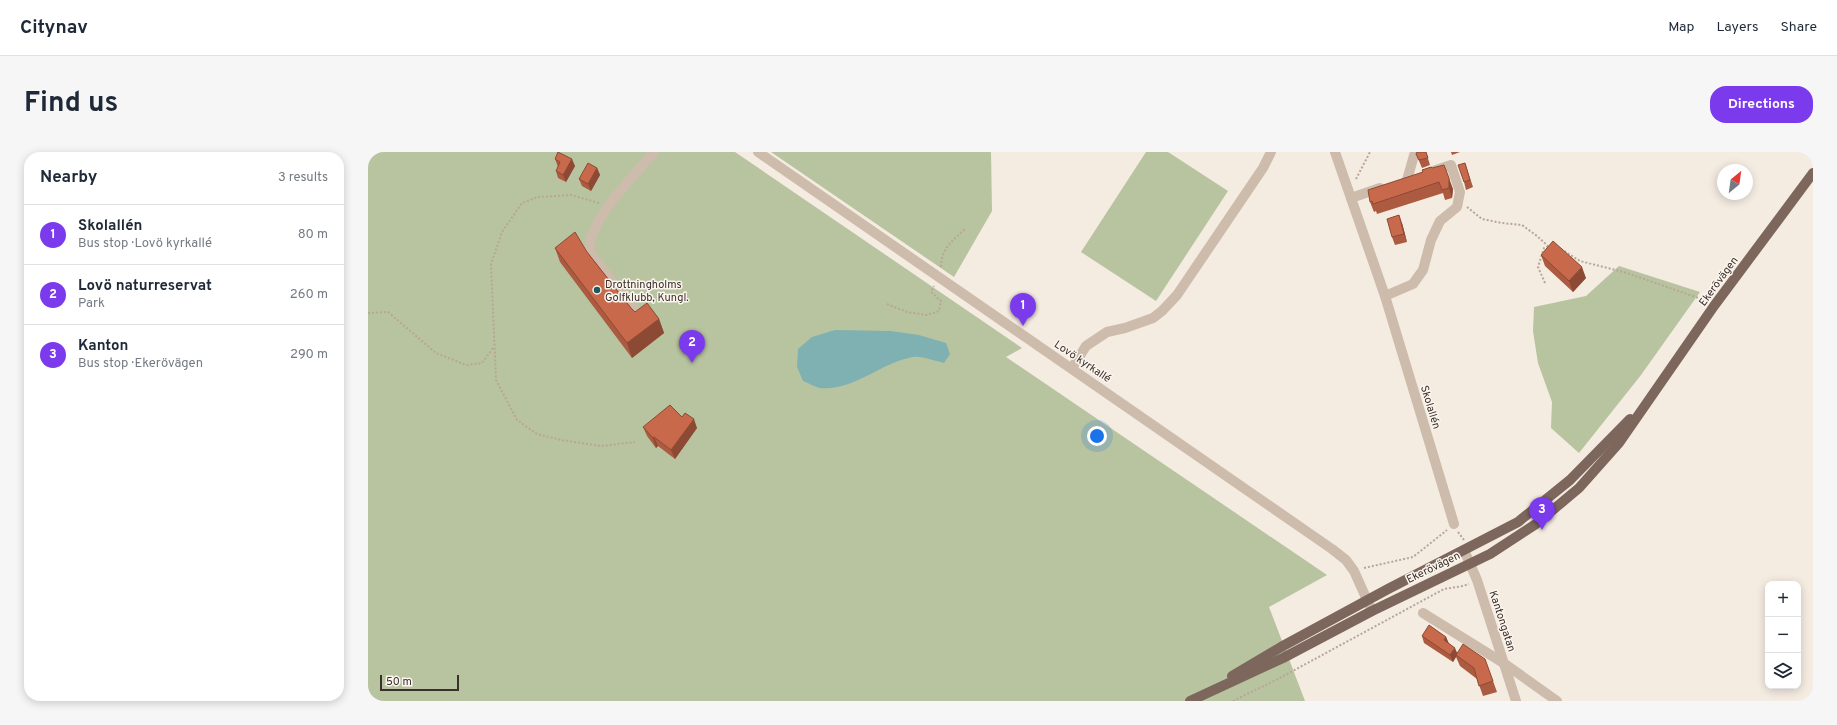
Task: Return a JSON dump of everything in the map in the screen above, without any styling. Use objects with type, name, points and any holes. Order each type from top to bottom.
[{"type":"main road","name":"Ekerövägen","points":[[1191,700],[1283,658],[1372,610],[1490,554],[1525,532],[1579,488],[1619,443],[1714,306],[1813,173]]},
{"type":"main road","name":"Ekerövägen","points":[[1191,700],[1281,647],[1518,522],[1570,480],[1644,405]]},
{"type":"street","points":[[641,318],[590,251],[591,236],[610,206],[625,191],[654,152]]},
{"type":"street","name":"Lovö kyrkallé","points":[[758,152],[938,278],[1072,368],[1332,549],[1346,560],[1354,571],[1372,610]]},
{"type":"street","points":[[1072,368],[1086,346],[1107,332],[1146,321],[1162,311],[1177,295],[1263,168],[1272,152]]},
{"type":"street","name":"Skolallén","points":[[1335,152],[1385,296],[1454,524]]},
{"type":"street","points":[[1400,182],[1415,152]]},
{"type":"street","points":[[1350,195],[1400,182],[1451,165],[1460,192],[1456,207],[1440,221],[1431,240],[1423,270],[1413,284],[1385,296]]},
{"type":"street","name":"Kantongatan","points":[[1464,550],[1477,580],[1516,701]]},
{"type":"street","points":[[1423,612],[1505,664],[1557,701]]},
{"type":"path","points":[[1350,195],[1370,152]]},
{"type":"path","points":[[610,206],[571,195],[538,197],[522,203],[502,232],[491,264],[493,348],[496,380],[517,420],[537,434],[561,440],[600,446],[635,442]]},
{"type":"path","points":[[1458,200],[1482,219],[1522,225],[1548,246]]},
{"type":"path","points":[[887,304],[907,312],[927,316],[939,311],[941,301],[931,292],[941,272],[943,251],[950,242],[965,230]]},
{"type":"path","points":[[1545,283],[1538,267],[1544,248],[1553,244]]},
{"type":"path","points":[[1560,248],[1580,260],[1627,273],[1685,292],[1705,300],[1714,306]]},
{"type":"path","points":[[368,313],[388,312],[436,353],[466,364],[482,363],[493,348]]},
{"type":"path","points":[[1354,571],[1413,557],[1454,524],[1462,540],[1468,540]]},
{"type":"path","points":[[1233,701],[1278,679],[1444,589],[1463,586],[1477,580]]},
{"type":"green space","points":[[368,152],[735,152],[1022,348],[1006,357],[1327,575],[1269,607],[1305,701],[368,701]]},
{"type":"green space","points":[[771,152],[991,152],[992,211],[954,277]]},
{"type":"green space","points":[[1146,152],[1168,152],[1228,191],[1156,301],[1081,252]]},
{"type":"green space","points":[[1619,266],[1700,292],[1641,375],[1579,453],[1551,428],[1552,402],[1538,363],[1533,331],[1534,307],[1586,296]]},
{"type":"water","points":[[835,330],[891,331],[919,335],[946,343],[950,354],[944,363],[917,357],[901,360],[856,381],[833,388],[820,388],[803,381],[797,367],[798,349],[812,337]]},
{"type":"building","points":[[558,152],[572,159],[563,175],[556,171],[560,162],[555,159]]},
{"type":"building","points":[[1417,152],[1426,152],[1428,158],[1419,160],[1416,154]]},
{"type":"building","points":[[588,163],[597,168],[588,184],[579,179]]},
{"type":"building","points":[[1465,163],[1470,180],[1464,182],[1458,165]]},
{"type":"building","points":[[1444,165],[1449,178],[1449,188],[1442,190],[1439,182],[1373,204],[1372,201],[1370,202],[1368,190],[1423,172],[1422,170],[1431,167]]},
{"type":"building","points":[[1399,215],[1404,234],[1392,237],[1387,219]]},
{"type":"building","name":"Drottningholms Golfklubb, Kungl.","points":[[575,232],[587,252],[631,308],[635,312],[647,303],[659,319],[627,343],[555,248]]},
{"type":"building","points":[[1553,241],[1582,267],[1569,281],[1541,255]]},
{"type":"building","points":[[670,405],[682,417],[685,413],[694,419],[671,450],[654,437],[653,438],[643,427]]},
{"type":"building","points":[[1429,625],[1446,637],[1444,640],[1455,648],[1450,655],[1422,636]]},
{"type":"building","points":[[1463,644],[1485,659],[1493,681],[1479,686],[1474,668],[1456,655]]},
{"type":"place","name":"Drottningholms Golfklubb, Kungl.","points":[[597,290]]},
{"type":"place","name":"Skolallén","points":[[1023,326]]},
{"type":"place","name":"Lovö naturreservat","points":[[692,363]]},
{"type":"place","name":"Kanton","points":[[1542,530]]}]
